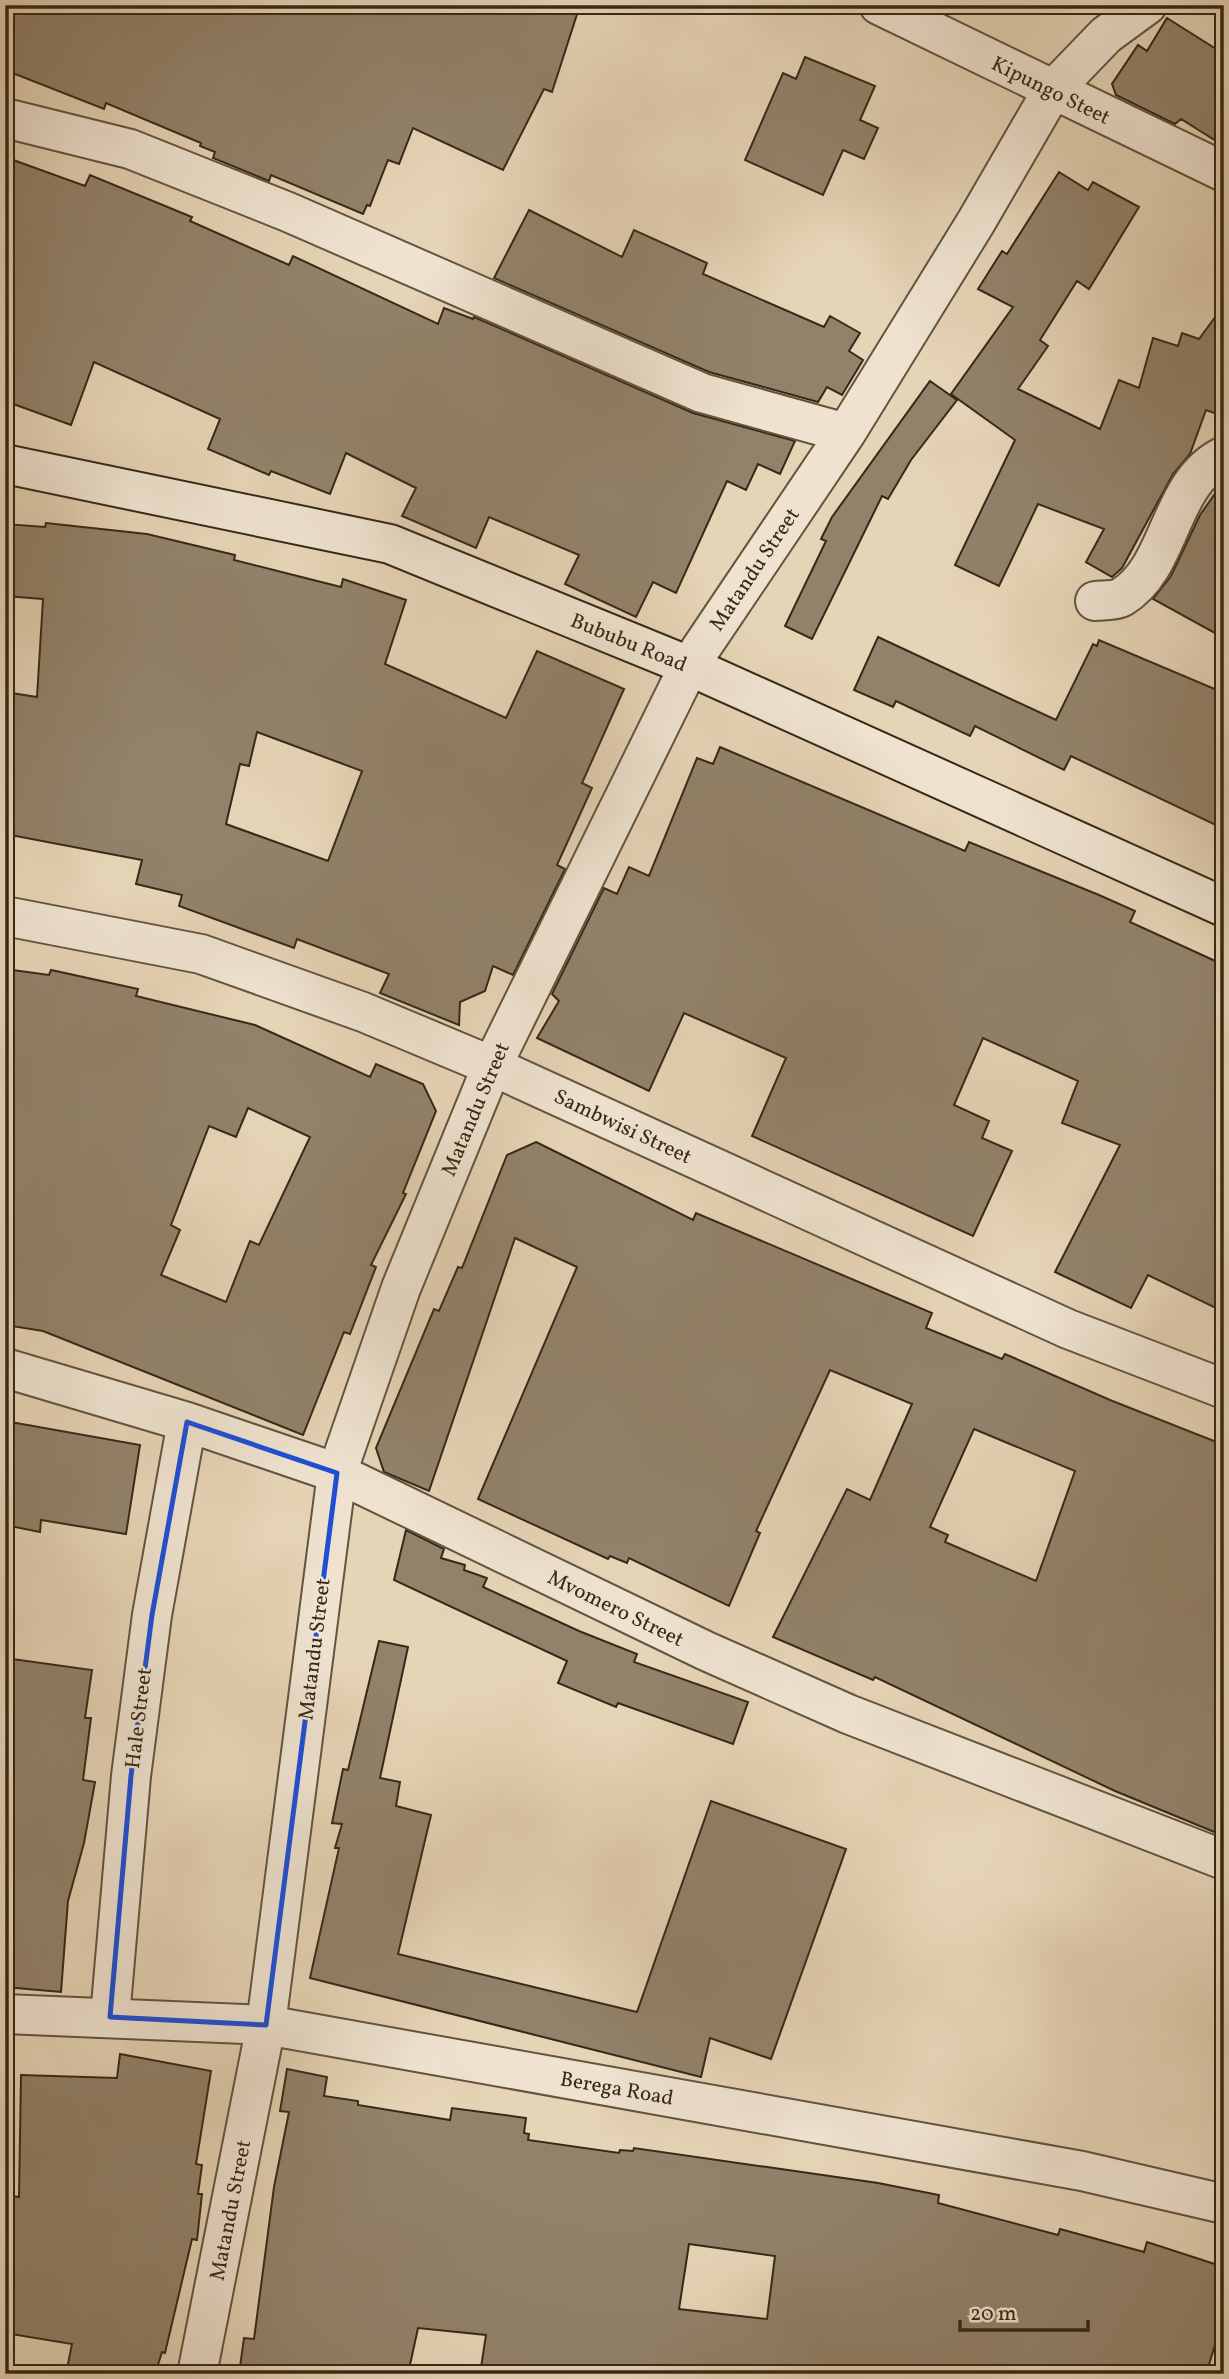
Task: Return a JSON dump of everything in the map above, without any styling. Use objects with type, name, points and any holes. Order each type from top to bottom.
[{"type":"street","name":"Kipungo Steet","points":[[879,5],[1224,172]]},
{"type":"street","name":"Matandu Street","points":[[197,2374],[266,2025],[337,1473],[401,1288],[492,1066],[689,666],[846,433],[976,222],[1052,91],[1106,34],[1147,5]]},
{"type":"street","points":[[5,118],[130,149],[288,212],[702,393],[846,433]]},
{"type":"street","points":[[1096,601],[1120,598],[1143,579],[1185,495],[1208,464],[1224,456]]},
{"type":"street","name":"Bububu Road","points":[[5,464],[390,544],[689,666],[1224,907]]},
{"type":"street","name":"Sambwisi Street","points":[[5,916],[201,954],[363,1013],[492,1066],[1068,1329],[1224,1389]]},
{"type":"street","name":"Mvomero Street","points":[[5,1367],[187,1422],[337,1473],[706,1651],[848,1714],[1224,1860]]},
{"type":"street","name":"Hale Street","points":[[110,2017],[131,1776],[152,1615],[187,1422]]},
{"type":"street","name":"Berega Road","points":[[5,2014],[266,2025],[1082,2171],[1224,2204]]},
{"type":"highlighted area","points":[[187,1422],[337,1473],[266,2025],[110,2017],[131,1776],[152,1615]]},
{"type":"building","points":[[5,5],[580,5],[552,92],[544,89],[503,170],[413,128],[399,164],[388,160],[370,206],[367,205],[363,214],[271,175],[269,181],[213,158],[215,152],[200,146],[201,143],[106,103],[104,109],[5,70]]},
{"type":"building","points":[[1167,18],[1224,54],[1224,146],[1181,119],[1175,124],[1116,95],[1112,84],[1138,45],[1147,51]]},
{"type":"building","points":[[805,57],[875,86],[860,120],[878,128],[864,159],[843,150],[823,195],[745,160],[783,73],[796,79]]},
{"type":"building","points":[[5,157],[85,186],[90,175],[192,217],[190,221],[289,265],[293,256],[438,324],[444,308],[473,319],[474,317],[693,413],[795,441],[780,474],[758,464],[746,490],[727,481],[676,593],[653,582],[636,617],[565,584],[579,555],[489,517],[476,548],[402,516],[416,488],[346,453],[330,494],[271,471],[269,475],[208,449],[220,419],[94,362],[71,425],[5,401]]},
{"type":"building","points":[[1059,172],[1088,190],[1093,182],[1139,207],[1089,289],[1077,281],[1040,340],[1048,346],[1018,389],[1100,429],[1119,380],[1139,388],[1153,338],[1178,346],[1182,333],[1199,339],[1224,305],[1224,392],[1217,414],[1206,410],[1190,454],[1173,474],[1122,568],[1112,577],[1086,562],[1104,529],[1038,504],[999,586],[955,565],[1015,440],[951,394],[1013,307],[978,289],[1002,251],[1007,254]]},
{"type":"building","points":[[529,210],[622,257],[634,230],[707,263],[703,274],[824,327],[830,316],[860,333],[849,351],[863,360],[842,395],[827,387],[818,402],[709,372],[494,278]]},
{"type":"building","points":[[930,381],[957,400],[911,460],[888,499],[882,496],[812,639],[785,626],[826,541],[821,539],[832,517]]},
{"type":"building","points":[[1221,485],[1224,486],[1224,638],[1153,599],[1171,576],[1200,515]]},
{"type":"building","points":[[46,523],[147,534],[235,555],[234,560],[341,587],[343,579],[406,600],[385,664],[506,718],[537,651],[624,689],[582,783],[592,788],[557,865],[565,869],[513,975],[493,966],[485,991],[460,1002],[459,1025],[380,993],[389,974],[297,939],[294,948],[179,906],[182,895],[136,884],[142,860],[5,834],[5,692],[37,697],[43,599],[5,596],[5,524],[45,527]],"holes":[[[257,732],[362,771],[328,861],[226,824],[240,764],[249,766]]]},
{"type":"building","points":[[878,637],[1056,720],[1093,644],[1097,646],[1099,640],[1224,693],[1224,829],[1071,756],[1064,770],[975,726],[970,736],[896,701],[893,707],[854,690]]},
{"type":"building","points":[[720,747],[965,851],[969,842],[1099,895],[1135,911],[1130,922],[1224,965],[1224,1312],[1148,1275],[1131,1308],[1055,1272],[1120,1145],[1062,1123],[1078,1081],[983,1038],[954,1105],[989,1121],[982,1138],[1012,1151],[973,1236],[752,1136],[786,1058],[684,1013],[649,1091],[537,1038],[559,1001],[552,994],[604,888],[617,894],[629,867],[649,876],[697,758],[713,764]]},
{"type":"building","points":[[5,969],[49,975],[51,970],[138,989],[136,996],[255,1025],[370,1077],[376,1064],[423,1084],[436,1111],[403,1193],[406,1194],[371,1265],[376,1267],[350,1334],[344,1332],[303,1435],[43,1331],[5,1325]],"holes":[[[248,1108],[310,1137],[259,1245],[250,1241],[226,1302],[161,1275],[180,1230],[171,1225],[209,1126],[236,1137]]]},
{"type":"building","points":[[536,1142],[693,1220],[696,1213],[932,1313],[926,1328],[1002,1359],[1005,1354],[1110,1400],[1224,1445],[1224,1836],[1115,1791],[875,1677],[873,1680],[773,1637],[847,1489],[870,1500],[912,1404],[830,1370],[756,1531],[760,1533],[729,1606],[629,1558],[627,1563],[610,1556],[608,1559],[478,1499],[577,1267],[515,1238],[429,1491],[384,1472],[376,1448],[434,1309],[439,1311],[458,1267],[462,1268],[507,1155]],"holes":[[[974,1429],[1075,1471],[1036,1581],[945,1542],[948,1535],[930,1527]]]},
{"type":"building","points":[[5,1421],[140,1445],[126,1534],[41,1520],[40,1532],[5,1525]]},
{"type":"building","points":[[406,1530],[444,1549],[441,1558],[465,1565],[464,1570],[487,1578],[483,1587],[637,1654],[634,1662],[748,1702],[733,1744],[618,1703],[616,1707],[558,1683],[567,1661],[394,1580]]},
{"type":"building","points":[[379,1641],[408,1647],[380,1778],[400,1782],[396,1806],[431,1815],[398,1954],[637,2012],[711,1801],[846,1849],[771,2059],[710,2038],[701,2077],[310,1978],[339,1848],[335,1848],[342,1824],[332,1823],[343,1769],[348,1770]]},
{"type":"building","points":[[5,1658],[92,1670],[85,1718],[91,1718],[83,1780],[95,1782],[84,1843],[68,1901],[61,1992],[5,1987],[5,1803],[12,1765],[5,1765]]},
{"type":"building","points":[[120,2054],[211,2071],[196,2164],[202,2165],[197,2240],[192,2239],[165,2353],[162,2352],[155,2374],[66,2374],[72,2344],[11,2334],[12,2323],[5,2322],[5,2195],[19,2197],[21,2075],[117,2078]]},
{"type":"building","points":[[287,2069],[327,2077],[324,2096],[358,2101],[358,2105],[450,2120],[452,2108],[526,2118],[524,2133],[529,2134],[528,2140],[619,2153],[620,2150],[633,2151],[634,2148],[878,2183],[939,2195],[938,2203],[1058,2235],[1060,2229],[1144,2252],[1147,2242],[1224,2267],[1224,2316],[1206,2374],[480,2374],[486,2335],[418,2328],[408,2374],[239,2374],[244,2338],[254,2339],[274,2187],[289,2112],[280,2111]],"holes":[[[689,2244],[775,2256],[767,2319],[679,2309]]]}]
